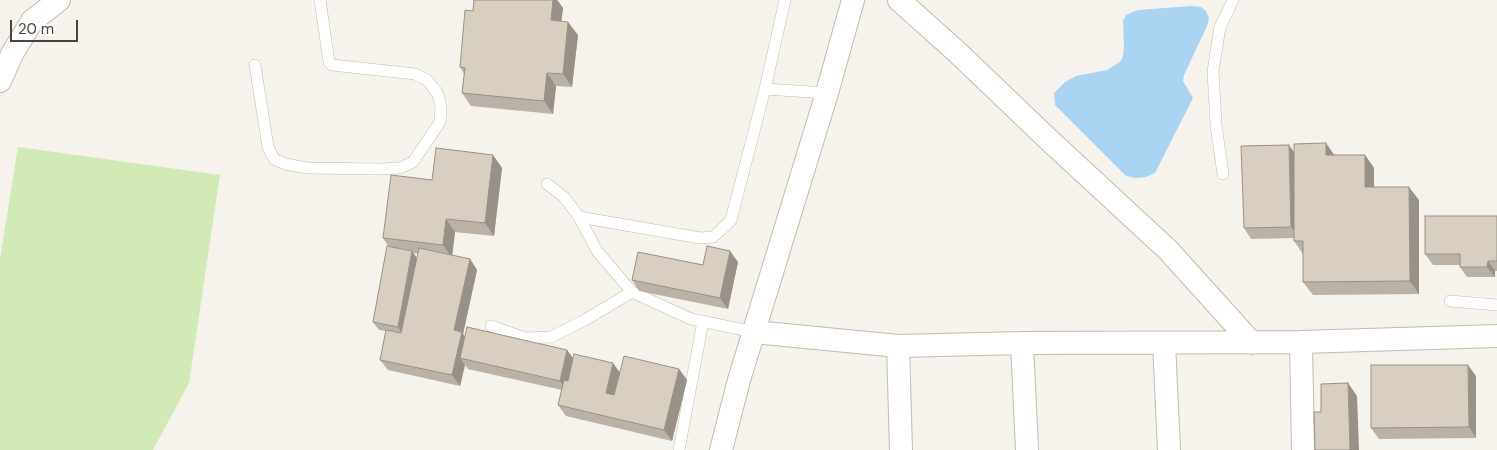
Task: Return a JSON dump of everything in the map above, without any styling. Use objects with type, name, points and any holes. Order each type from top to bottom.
[{"type":"street","points":[[0,81],[12,54],[32,22],[59,0]]},
{"type":"street","points":[[721,450],[739,380],[827,93],[853,0]]},
{"type":"street","points":[[898,0],[958,52],[1048,139],[1168,250],[1252,343]]},
{"type":"street","points":[[754,332],[898,346],[1022,343],[1252,343],[1497,336]]},
{"type":"street","points":[[1301,342],[1303,450]]},
{"type":"street","points":[[1022,343],[1027,450]]},
{"type":"street","points":[[1164,343],[1169,450]]},
{"type":"street","points":[[898,346],[901,450]]},
{"type":"lane","points":[[255,64],[268,147],[274,159],[285,164],[307,168],[381,170],[400,168],[413,162],[440,122],[441,107],[438,94],[427,80],[415,74],[402,71],[332,65],[329,62],[320,0]]},
{"type":"lane","points":[[579,218],[700,238],[713,236],[731,220],[765,88],[785,0]]},
{"type":"lane","points":[[1223,174],[1216,124],[1213,71],[1220,28],[1234,0]]},
{"type":"lane","points":[[765,88],[827,93]]},
{"type":"lane","points":[[547,184],[564,197],[579,218],[597,251],[632,292],[691,319],[754,332]]},
{"type":"lane","points":[[491,326],[526,338],[551,337],[583,321],[632,292]]},
{"type":"lane","points":[[1450,301],[1497,305]]},
{"type":"lane","points":[[679,450],[703,321]]},
{"type":"green space","points":[[18,147],[220,175],[189,383],[153,450],[0,450],[0,259]]},
{"type":"water","points":[[1201,7],[1206,11],[1209,18],[1184,75],[1183,81],[1193,98],[1155,173],[1146,177],[1126,176],[1055,105],[1054,93],[1065,82],[1076,76],[1107,70],[1120,62],[1123,56],[1124,44],[1123,21],[1126,15],[1138,10]]},
{"type":"building","points":[[474,0],[553,0],[551,20],[568,22],[563,74],[547,73],[544,101],[462,93],[465,68],[460,67],[465,10],[473,11]]},
{"type":"building","points":[[1326,143],[1326,155],[1365,155],[1365,187],[1409,187],[1410,281],[1303,282],[1303,241],[1294,241],[1294,144]]},
{"type":"building","points":[[1289,145],[1291,227],[1244,228],[1241,146]]},
{"type":"building","points":[[436,148],[493,155],[485,223],[446,219],[443,245],[383,238],[391,175],[432,180]]},
{"type":"building","points":[[1425,216],[1497,216],[1497,261],[1488,261],[1487,267],[1460,267],[1460,254],[1425,254]]},
{"type":"building","points":[[387,246],[412,251],[398,327],[373,322]]},
{"type":"building","points":[[707,246],[730,251],[720,298],[632,280],[638,252],[703,265]]},
{"type":"building","points":[[419,248],[470,259],[454,330],[462,332],[452,375],[380,360],[386,330],[401,333]]},
{"type":"building","points":[[467,327],[567,350],[560,381],[460,358]]},
{"type":"building","points":[[574,354],[613,363],[606,393],[614,395],[624,356],[679,369],[664,430],[558,405],[564,380],[568,381]]},
{"type":"building","points":[[1371,365],[1468,365],[1469,427],[1371,428]]},
{"type":"building","points":[[1348,383],[1350,450],[1315,450],[1314,412],[1321,412],[1321,384]]}]
